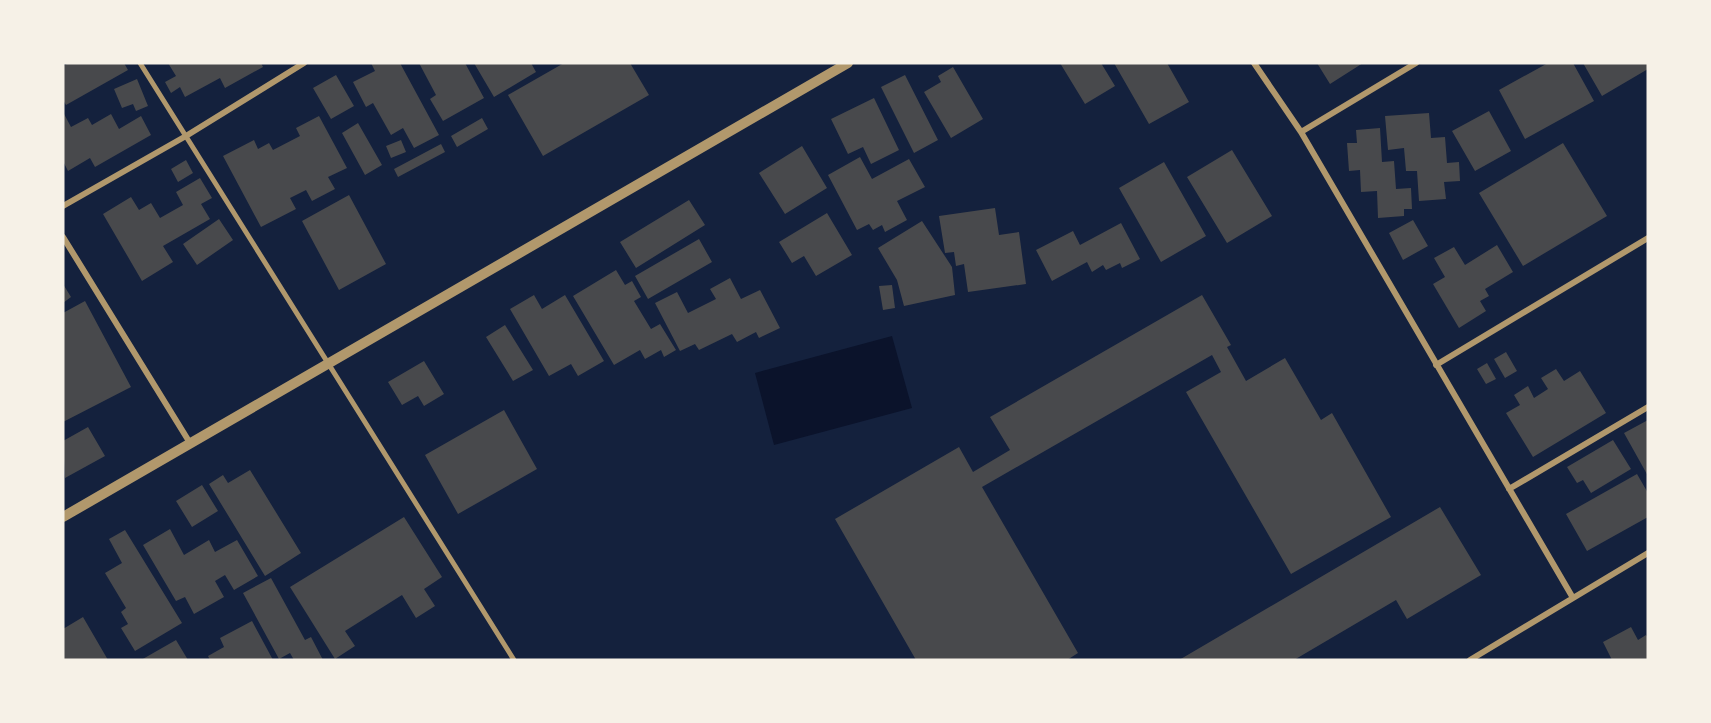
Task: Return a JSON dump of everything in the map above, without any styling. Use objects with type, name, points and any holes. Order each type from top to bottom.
[{"type":"street","points":[[140,63],[514,660]]},
{"type":"street","points":[[63,206],[186,136],[305,63]]},
{"type":"street","points":[[63,517],[848,63]]},
{"type":"street","points":[[1254,63],[1301,132],[1573,598]]},
{"type":"street","points":[[1301,132],[1416,63]]},
{"type":"street","points":[[63,237],[190,443]]},
{"type":"street","points":[[1436,365],[1648,238]]},
{"type":"street","points":[[1509,489],[1648,407]]},
{"type":"street","points":[[1470,660],[1648,553]]},
{"type":"water","points":[[892,336],[912,408],[774,445],[755,373]]},
{"type":"building","points":[[69,63],[124,63],[128,70],[66,105],[63,100],[63,66]]},
{"type":"building","points":[[168,63],[261,63],[263,67],[225,88],[220,78],[185,97],[180,87],[171,93],[165,82],[176,76]]},
{"type":"building","points":[[371,63],[400,63],[439,135],[414,148],[403,128],[391,135],[373,103],[366,107],[353,82],[375,71]]},
{"type":"building","points":[[419,63],[465,63],[484,98],[443,121],[430,99],[436,95]]},
{"type":"building","points":[[474,63],[531,63],[536,72],[494,97]]},
{"type":"building","points":[[564,63],[630,63],[649,95],[543,156],[508,95]]},
{"type":"building","points":[[1060,63],[1101,63],[1115,86],[1085,104]]},
{"type":"building","points":[[1114,63],[1167,63],[1189,102],[1149,124]]},
{"type":"building","points":[[1317,63],[1363,63],[1330,84]]},
{"type":"building","points":[[1548,63],[1573,63],[1594,101],[1525,139],[1499,90]]},
{"type":"building","points":[[1583,63],[1648,63],[1648,69],[1602,96]]},
{"type":"building","points":[[953,67],[983,119],[951,138],[924,92],[941,82],[938,76]]},
{"type":"building","points":[[336,75],[354,106],[331,119],[313,88]]},
{"type":"building","points":[[905,75],[938,140],[914,153],[881,87]]},
{"type":"building","points":[[137,79],[148,106],[136,111],[133,104],[122,108],[114,89]]},
{"type":"building","points":[[874,98],[899,150],[871,164],[863,147],[848,154],[831,119]]},
{"type":"building","points":[[1489,111],[1511,151],[1475,171],[1452,131]]},
{"type":"building","points":[[63,112],[71,127],[88,118],[92,125],[111,114],[119,129],[141,116],[151,135],[95,167],[90,158],[68,171],[63,161]]},
{"type":"building","points":[[1429,113],[1431,138],[1445,137],[1447,163],[1459,162],[1460,181],[1444,182],[1446,199],[1419,201],[1417,171],[1406,171],[1404,148],[1388,150],[1385,116]]},
{"type":"building","points":[[319,116],[347,168],[328,177],[335,189],[312,201],[306,190],[290,198],[296,209],[261,227],[223,156],[254,140],[258,149],[269,143],[273,150],[300,136],[296,128]]},
{"type":"building","points":[[482,118],[488,129],[457,147],[451,136]]},
{"type":"building","points":[[358,123],[382,165],[365,175],[342,133]]},
{"type":"building","points":[[1380,128],[1382,162],[1394,161],[1396,189],[1411,188],[1412,209],[1404,209],[1404,216],[1378,218],[1377,191],[1361,192],[1360,170],[1349,171],[1347,143],[1357,143],[1356,130]]},
{"type":"building","points":[[401,140],[406,152],[391,158],[386,146]]},
{"type":"building","points":[[1563,143],[1607,216],[1523,266],[1479,193]]},
{"type":"building","points":[[441,144],[445,152],[398,177],[394,169]]},
{"type":"building","points":[[802,146],[827,188],[785,214],[759,173]]},
{"type":"building","points":[[1232,150],[1272,216],[1227,243],[1187,177]]},
{"type":"building","points":[[860,157],[872,179],[909,159],[925,187],[897,201],[907,220],[885,232],[882,225],[873,230],[869,224],[857,230],[828,175]]},
{"type":"building","points":[[186,160],[193,173],[178,182],[171,169]]},
{"type":"building","points":[[1164,162],[1206,236],[1161,262],[1119,188]]},
{"type":"building","points":[[200,178],[212,198],[201,204],[210,219],[163,246],[173,262],[142,281],[103,214],[131,197],[139,210],[151,203],[160,218],[183,205],[176,192]]},
{"type":"building","points":[[349,195],[386,264],[339,290],[302,221]]},
{"type":"building","points":[[689,200],[705,225],[636,268],[620,242]]},
{"type":"building","points":[[995,208],[999,235],[1019,232],[1026,284],[968,292],[964,264],[956,266],[954,252],[945,253],[939,216]]},
{"type":"building","points":[[827,213],[852,255],[816,276],[804,256],[792,263],[779,242]]},
{"type":"building","points":[[219,219],[233,240],[197,265],[183,244]]},
{"type":"building","points":[[1413,220],[1428,246],[1403,260],[1389,233]]},
{"type":"building","points":[[922,221],[952,267],[955,295],[904,306],[897,280],[878,248]]},
{"type":"building","points":[[1121,223],[1140,259],[1122,268],[1120,263],[1106,270],[1103,265],[1092,272],[1087,262],[1052,281],[1036,250],[1073,231],[1080,245]]},
{"type":"building","points":[[699,239],[712,262],[648,299],[635,276]]},
{"type":"building","points":[[1497,245],[1513,272],[1485,289],[1489,296],[1480,301],[1486,311],[1459,328],[1433,284],[1445,277],[1434,258],[1454,247],[1465,265]]},
{"type":"building","points":[[616,270],[625,285],[632,281],[641,297],[634,301],[651,329],[660,324],[676,350],[664,357],[661,350],[645,359],[640,350],[614,365],[573,296]]},
{"type":"building","points":[[730,278],[741,299],[760,290],[780,328],[759,338],[756,332],[737,342],[732,334],[699,350],[695,344],[680,351],[655,303],[677,292],[688,313],[716,299],[710,289]]},
{"type":"building","points":[[63,284],[71,297],[63,303]]},
{"type":"building","points":[[892,285],[895,308],[883,310],[879,286]]},
{"type":"building","points":[[534,295],[542,309],[565,295],[604,361],[578,376],[571,364],[549,376],[510,309]]},
{"type":"building","points":[[1202,295],[1231,345],[1227,347],[1246,381],[1285,358],[1321,420],[1332,413],[1391,517],[1291,574],[1186,392],[1221,372],[1212,355],[982,487],[1078,653],[1067,660],[916,660],[835,519],[959,447],[973,472],[1010,450],[990,417]]},
{"type":"building","points":[[85,301],[131,387],[63,422],[63,313]]},
{"type":"building","points":[[505,325],[533,370],[513,381],[486,337]]},
{"type":"building","points":[[1506,352],[1517,371],[1505,378],[1494,359]]},
{"type":"building","points":[[424,361],[444,394],[424,406],[418,396],[402,405],[388,382]]},
{"type":"building","points":[[1487,363],[1496,379],[1486,384],[1477,369]]},
{"type":"building","points":[[1556,369],[1564,381],[1580,371],[1606,413],[1533,457],[1506,413],[1520,405],[1514,395],[1528,386],[1534,398],[1548,389],[1541,378]]},
{"type":"building","points":[[504,410],[537,469],[458,514],[425,455]]},
{"type":"building","points":[[1648,420],[1648,476],[1624,433]]},
{"type":"building","points":[[88,427],[105,456],[65,478],[63,441]]},
{"type":"building","points":[[1613,440],[1631,469],[1591,493],[1583,480],[1577,483],[1567,467]]},
{"type":"building","points":[[250,470],[301,553],[265,576],[209,484],[223,475],[228,483]]},
{"type":"building","points":[[1637,474],[1648,493],[1648,517],[1587,551],[1566,514]]},
{"type":"building","points":[[202,485],[218,511],[192,527],[176,501]]},
{"type":"building","points":[[1440,507],[1481,575],[1407,619],[1396,600],[1294,660],[1179,660]]},
{"type":"building","points":[[404,517],[442,577],[424,589],[435,606],[416,618],[402,595],[345,631],[355,646],[335,659],[290,587]]},
{"type":"building","points":[[170,529],[184,555],[209,540],[215,552],[237,540],[258,576],[234,590],[225,575],[215,581],[224,597],[194,614],[185,597],[176,601],[143,545]]},
{"type":"building","points":[[125,530],[182,623],[135,651],[121,628],[128,624],[121,612],[126,608],[105,573],[122,563],[109,539]]},
{"type":"building","points":[[271,578],[305,640],[311,637],[323,660],[294,660],[290,653],[279,659],[243,593]]},
{"type":"building","points":[[83,617],[108,660],[63,660],[63,629]]},
{"type":"building","points":[[252,621],[273,660],[210,660],[208,656],[224,647],[220,638]]},
{"type":"building","points":[[1631,627],[1638,640],[1646,635],[1648,638],[1648,660],[1612,660],[1603,642]]},
{"type":"building","points":[[176,640],[188,660],[141,660]]}]
